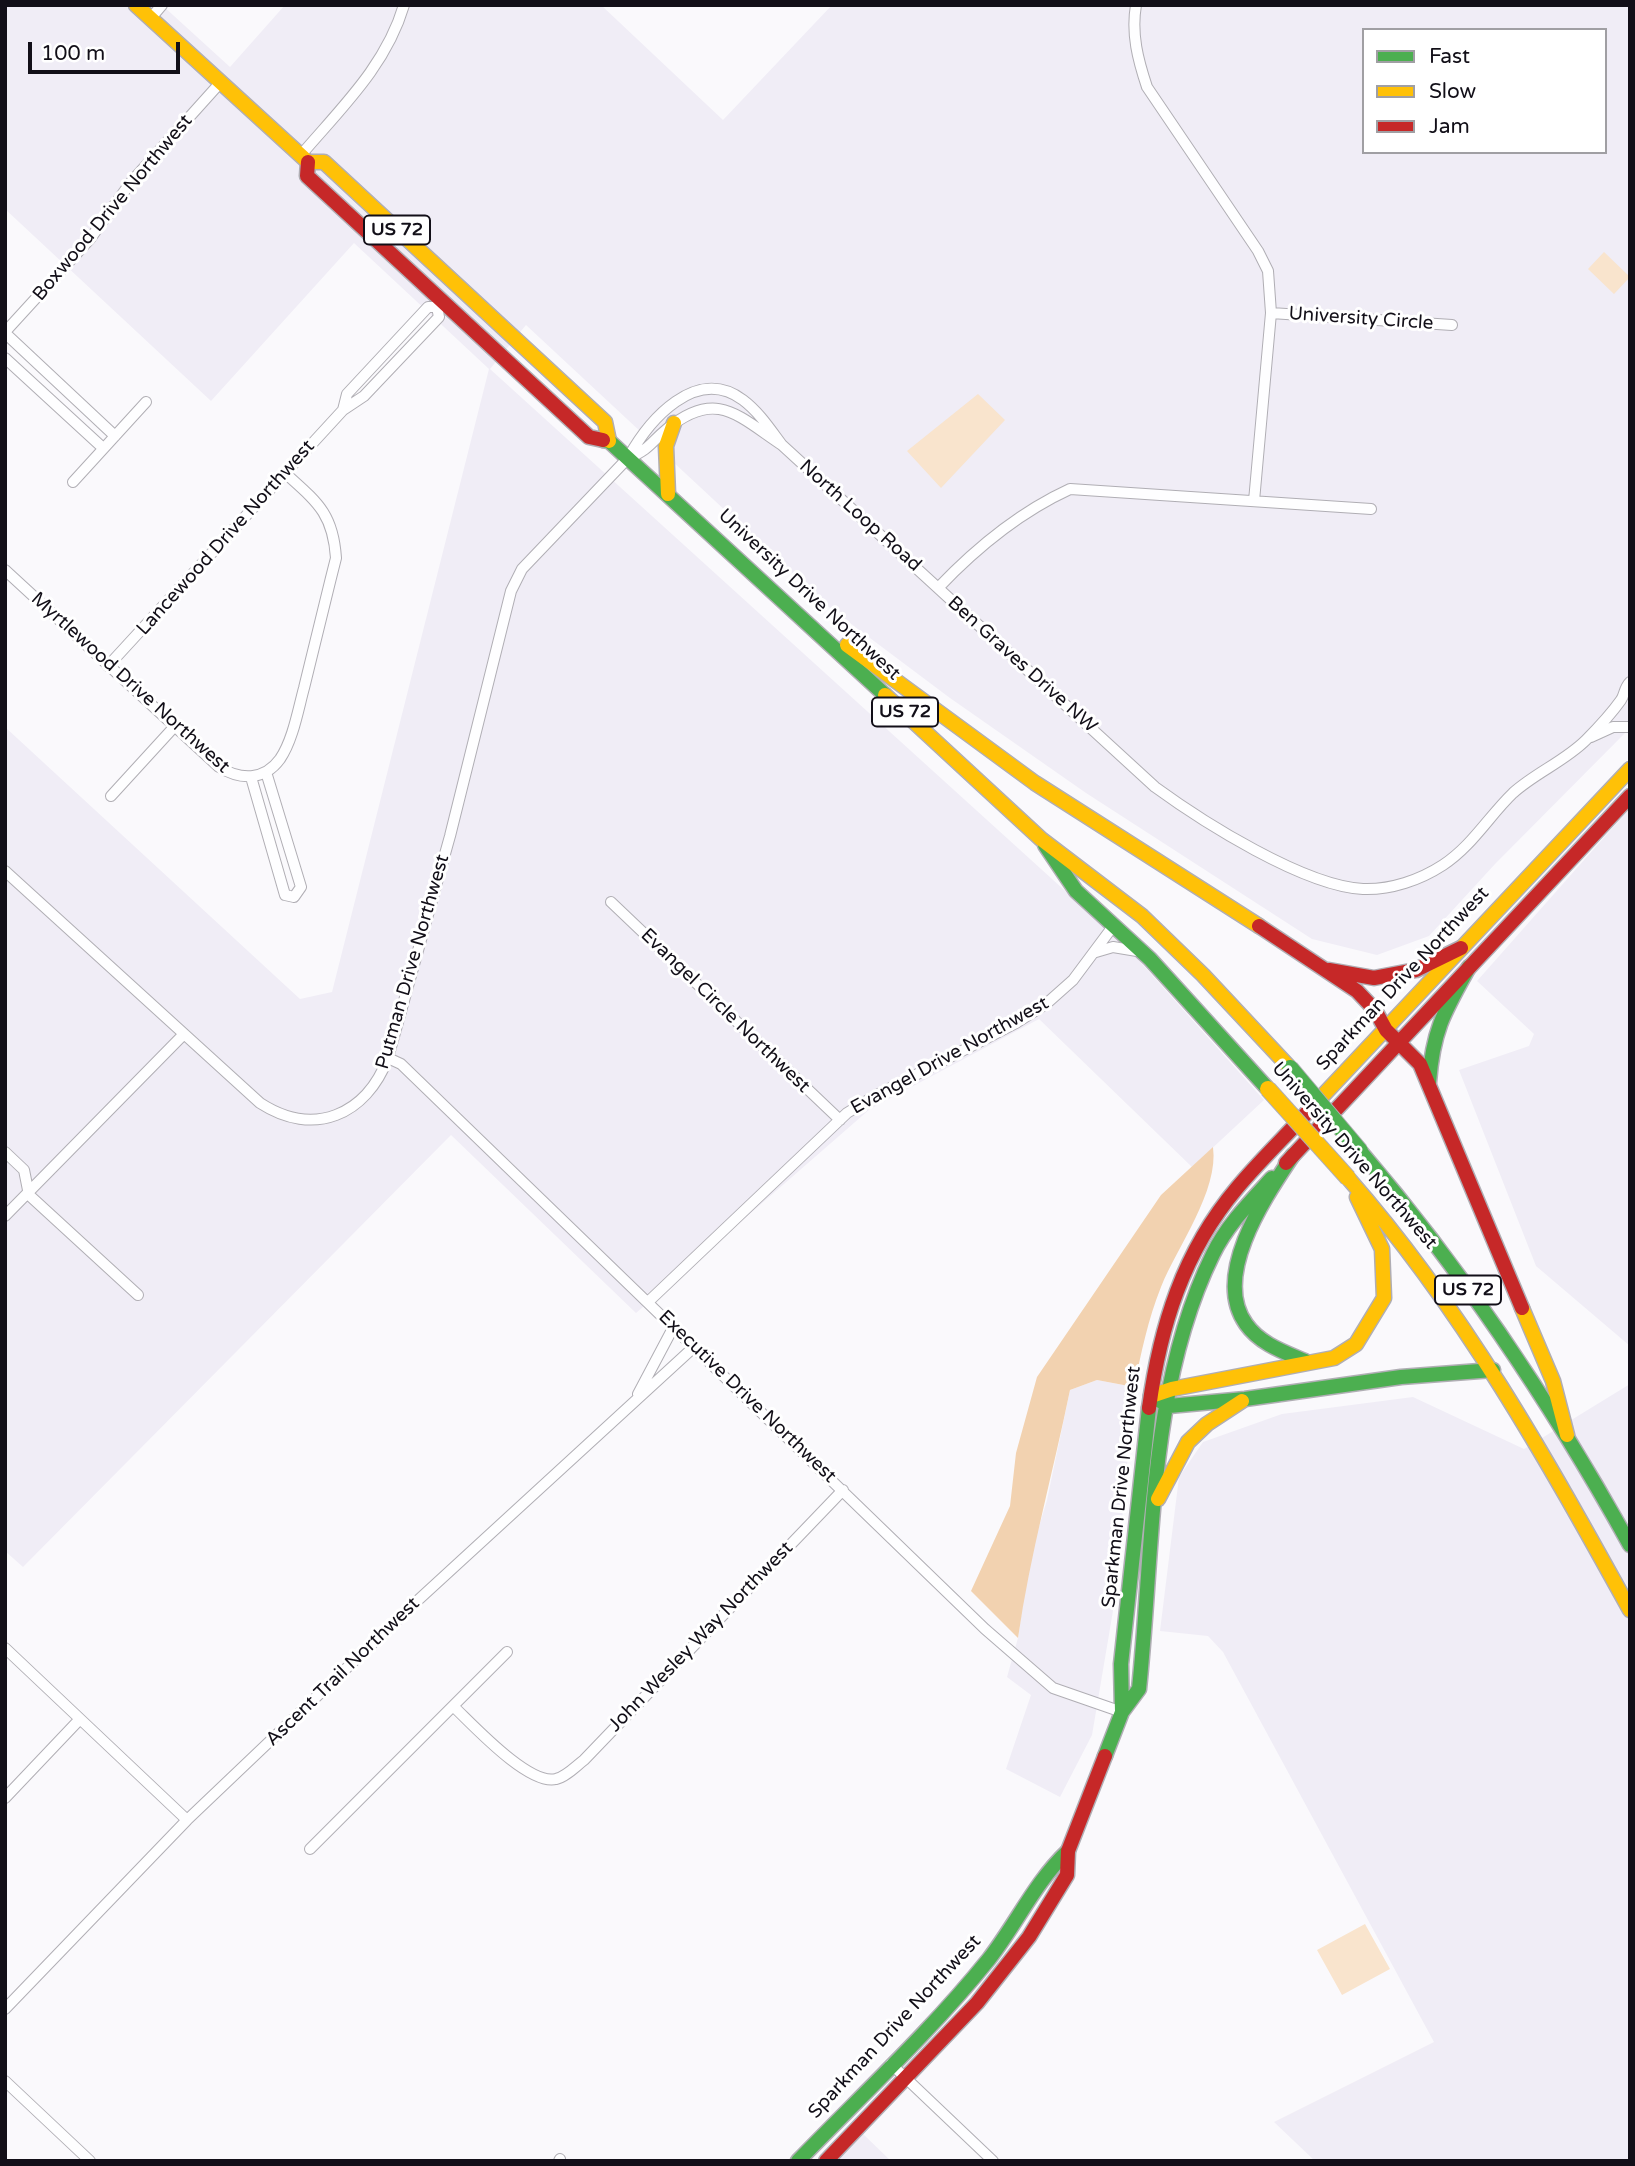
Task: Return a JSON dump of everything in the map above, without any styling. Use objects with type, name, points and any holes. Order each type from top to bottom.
[{"type":"main road","name":"University Drive Northwest","points":[[136,5],[304,158],[324,162],[606,422],[609,441]]},
{"type":"main road","name":"University Drive Northwest","points":[[304,158],[307,176],[414,277],[439,305],[589,437],[609,441],[1041,839],[1092,872],[1231,1003],[1411,1209],[1567,1435],[1630,1545]]},
{"type":"main road","points":[[414,277],[432,278],[446,287],[454,283]]},
{"type":"main road","points":[[439,305],[450,298],[468,310],[482,309]]},
{"type":"main road","points":[[668,494],[666,446],[674,423]]},
{"type":"main road","points":[[758,577],[1012,767],[1357,991],[1375,1010],[1386,1030],[1420,1064],[1553,1381],[1567,1435]]},
{"type":"main road","name":"Sparkman Drive Northwest","points":[[1122,1712],[1118,1683],[1129,1615],[1151,1396],[1164,1328],[1182,1273],[1207,1228],[1237,1188],[1630,769]]},
{"type":"main road","name":"Sparkman Drive Northwest","points":[[826,2161],[977,2003],[1029,1937],[1067,1875],[1068,1851],[1122,1712],[1139,1689],[1172,1388],[1183,1328],[1214,1252],[1233,1222],[1293,1156],[1630,796]]},
{"type":"main road","name":"University Drive Northwest","points":[[1041,839],[1076,891],[1144,954],[1348,1178],[1420,1264],[1493,1370],[1630,1610]]},
{"type":"main road","name":"US 72","points":[[1114,925],[1135,925],[1205,990],[1231,1003]]},
{"type":"main road","points":[[1322,968],[1374,978],[1416,970],[1461,948]]},
{"type":"main road","points":[[1429,1085],[1432,1043],[1445,1009],[1469,967]]},
{"type":"main road","points":[[1293,1156],[1259,1206],[1244,1236],[1236,1264],[1234,1287],[1240,1312],[1254,1336],[1277,1353],[1308,1362]]},
{"type":"main road","points":[[1151,1396],[1172,1388],[1334,1358],[1356,1344],[1384,1298],[1382,1249],[1348,1178]]},
{"type":"main road","points":[[1151,1396],[1169,1406],[1245,1399],[1401,1377],[1493,1370]]},
{"type":"main road","points":[[1158,1499],[1188,1442],[1245,1399]]},
{"type":"main road","name":"Sparkman Drive Northwest","points":[[798,2161],[990,1958],[1021,1917],[1049,1870],[1068,1851]]},
{"type":"street","points":[[150,19],[162,5]]},
{"type":"street","points":[[304,158],[378,65],[398,25],[404,5]]},
{"type":"street","points":[[1136,5],[1134,31],[1138,60],[1147,88],[1264,259],[1268,271],[1271,313],[1254,501],[1371,509]]},
{"type":"street","name":"Boxwood Drive Northwest","points":[[5,333],[90,239],[131,182],[220,83]]},
{"type":"street","name":"Lancewood Drive Northwest","points":[[108,666],[343,410],[364,396],[439,317],[439,305]]},
{"type":"street","name":"University Circle","points":[[1271,313],[1452,325]]},
{"type":"street","points":[[5,333],[114,436]]},
{"type":"street","points":[[5,358],[103,448]]},
{"type":"street","name":"North Loop Road","points":[[628,458],[639,438],[658,416],[677,399],[697,390],[719,389],[740,397],[756,411],[782,445]]},
{"type":"street","points":[[73,482],[146,402]]},
{"type":"street","name":"North Loop Road","points":[[628,458],[649,449],[687,413],[702,408],[720,408],[743,418],[782,445],[939,588]]},
{"type":"street","name":"Putman Drive Northwest","points":[[5,871],[260,1104],[286,1116],[300,1119],[341,1114],[361,1101],[377,1082],[388,1058],[450,836],[511,591],[522,569],[628,458]]},
{"type":"street","points":[[251,777],[285,895],[294,897],[301,887],[266,772],[280,758],[296,719],[336,558],[334,531],[319,504],[285,472]]},
{"type":"street","name":"Ben Graves Drive NW","points":[[1254,501],[1070,489],[1034,507],[964,561],[939,588],[1155,787],[1197,818],[1332,884],[1364,889],[1393,887],[1417,879],[1444,864],[1478,834],[1512,794],[1588,739],[1627,697],[1624,688],[1630,682]]},
{"type":"street","name":"Myrtlewood Drive Northwest","points":[[5,570],[219,767],[236,777],[251,777],[266,772]]},
{"type":"street","points":[[111,796],[176,726]]},
{"type":"street","points":[[1588,739],[1613,727],[1630,727]]},
{"type":"street","name":"Evangel Circle Northwest","points":[[611,902],[840,1120]]},
{"type":"street","name":"Evangel Drive Northwest","points":[[649,1301],[840,1120],[873,1097],[1016,1023],[1046,1004],[1073,981],[1097,952],[1114,925]]},
{"type":"street","points":[[1097,952],[1113,947],[1144,954]]},
{"type":"street","points":[[5,1216],[29,1195],[184,1034]]},
{"type":"street","name":"Executive Drive Northwest","points":[[388,1058],[401,1064],[649,1301],[985,1629],[1053,1688],[1122,1712]]},
{"type":"street","points":[[5,1152],[24,1170],[29,1195],[138,1294]]},
{"type":"street","points":[[635,1401],[674,1326]]},
{"type":"street","name":"Ascent Trail Northwest","points":[[5,2009],[187,1820],[416,1602],[694,1347]]},
{"type":"street","name":"John Wesley Way Northwest","points":[[454,1707],[503,1752],[539,1779],[556,1780],[584,1760],[843,1490]]},
{"type":"street","points":[[5,1648],[187,1820]]},
{"type":"street","points":[[310,1849],[507,1652]]},
{"type":"street","points":[[5,1798],[80,1719]]},
{"type":"street","points":[[891,2064],[993,2161]]},
{"type":"street","points":[[5,2081],[90,2161]]},
{"type":"shaded area","points":[[5,5],[162,5],[230,67],[285,5],[601,5],[723,120],[832,5],[1630,5],[1630,728],[1495,864],[1429,936],[1377,955],[1312,939],[1086,793],[950,698],[830,608],[526,325],[490,369],[1127,947],[1264,1100],[1192,1167],[1039,1019],[870,1109],[636,1313],[451,1135],[23,1567],[5,1551],[5,727],[300,999],[332,992],[489,369],[354,243],[211,401],[5,209]]},
{"type":"shaded area","points":[[1604,252],[1630,277],[1614,294],[1588,269]]},
{"type":"shaded area","points":[[978,394],[1005,420],[941,488],[907,451]]},
{"type":"shaded area","points":[[1630,808],[1630,1346],[1536,1266],[1459,1070],[1529,1046],[1534,1034],[1477,981]]},
{"type":"shaded area","points":[[1213,1147],[1210,1182],[1156,1299],[1134,1387],[1097,1380],[1070,1390],[1035,1545],[1018,1638],[971,1591],[1010,1506],[1016,1453],[1037,1377],[1161,1195]]},
{"type":"shaded area","points":[[1097,1380],[1134,1387],[1115,1599],[1092,1735],[1060,1797],[1006,1769],[1031,1695],[1007,1677],[1018,1638],[1029,1560],[1047,1500],[1070,1390]]},
{"type":"shaded area","points":[[1630,1384],[1630,2161],[1315,2161],[1274,2122],[1434,2042],[1223,1652],[1208,1636],[1160,1631],[1179,1477],[1203,1442],[1282,1414],[1413,1397],[1524,1449]]},
{"type":"shaded area","points":[[1365,1924],[1390,1969],[1342,1995],[1317,1950]]},
{"type":"shaded area","points":[[862,2133],[891,2161],[834,2161]]},
{"type":"traffic: fast","points":[[603,440],[609,441],[885,695]]},
{"type":"traffic: fast","points":[[1045,845],[1076,891],[1150,959],[1268,1089]]},
{"type":"traffic: fast","points":[[1429,1082],[1433,1048],[1441,1022],[1469,967]]},
{"type":"traffic: fast","points":[[1290,1068],[1360,1151]]},
{"type":"traffic: fast","points":[[1360,1151],[1435,1244],[1505,1341],[1570,1442],[1630,1545]]},
{"type":"traffic: fast","points":[[1293,1155],[1269,1192],[1246,1236],[1238,1260],[1235,1283],[1237,1304],[1252,1331],[1273,1347],[1305,1361]]},
{"type":"traffic: fast","points":[[1105,1756],[1122,1712],[1139,1689],[1157,1467],[1176,1358],[1192,1305],[1213,1254],[1232,1223],[1272,1178]]},
{"type":"traffic: fast","points":[[1151,1396],[1169,1406],[1245,1399],[1401,1377],[1493,1370]]},
{"type":"traffic: fast","points":[[1122,1712],[1121,1664],[1149,1408]]},
{"type":"traffic: fast","points":[[798,2161],[967,1986],[999,1945],[1036,1889],[1068,1851]]},
{"type":"traffic: slow","points":[[136,5],[308,162],[324,162],[605,422],[609,441]]},
{"type":"traffic: slow","points":[[668,494],[666,446],[674,423]]},
{"type":"traffic: slow","points":[[847,645],[1035,783],[1259,926]]},
{"type":"traffic: slow","points":[[885,695],[1041,839],[1142,916],[1203,975],[1290,1068]]},
{"type":"traffic: slow","points":[[1314,1105],[1630,769]]},
{"type":"traffic: slow","points":[[1268,1089],[1348,1178]]},
{"type":"traffic: slow","points":[[1348,1178],[1390,1228],[1466,1332],[1534,1441],[1630,1610]]},
{"type":"traffic: slow","points":[[1151,1396],[1172,1389],[1334,1358],[1356,1344],[1384,1298],[1382,1249],[1357,1197]]},
{"type":"traffic: slow","points":[[1522,1308],[1553,1381],[1567,1435]]},
{"type":"traffic: slow","points":[[1158,1499],[1188,1442],[1207,1424],[1242,1401]]},
{"type":"traffic: jam","points":[[308,162],[307,176],[589,437],[603,440]]},
{"type":"traffic: jam","points":[[1286,1163],[1630,796]]},
{"type":"traffic: jam","points":[[1259,926],[1357,991],[1375,1010],[1386,1030],[1420,1064],[1522,1308]]},
{"type":"traffic: jam","points":[[1329,970],[1374,978],[1416,970],[1461,948]]},
{"type":"traffic: jam","points":[[1149,1408],[1167,1320],[1188,1264],[1202,1238],[1237,1188],[1314,1105]]},
{"type":"traffic: jam","points":[[826,2161],[977,2003],[1029,1937],[1067,1875],[1068,1851],[1105,1756]]}]
